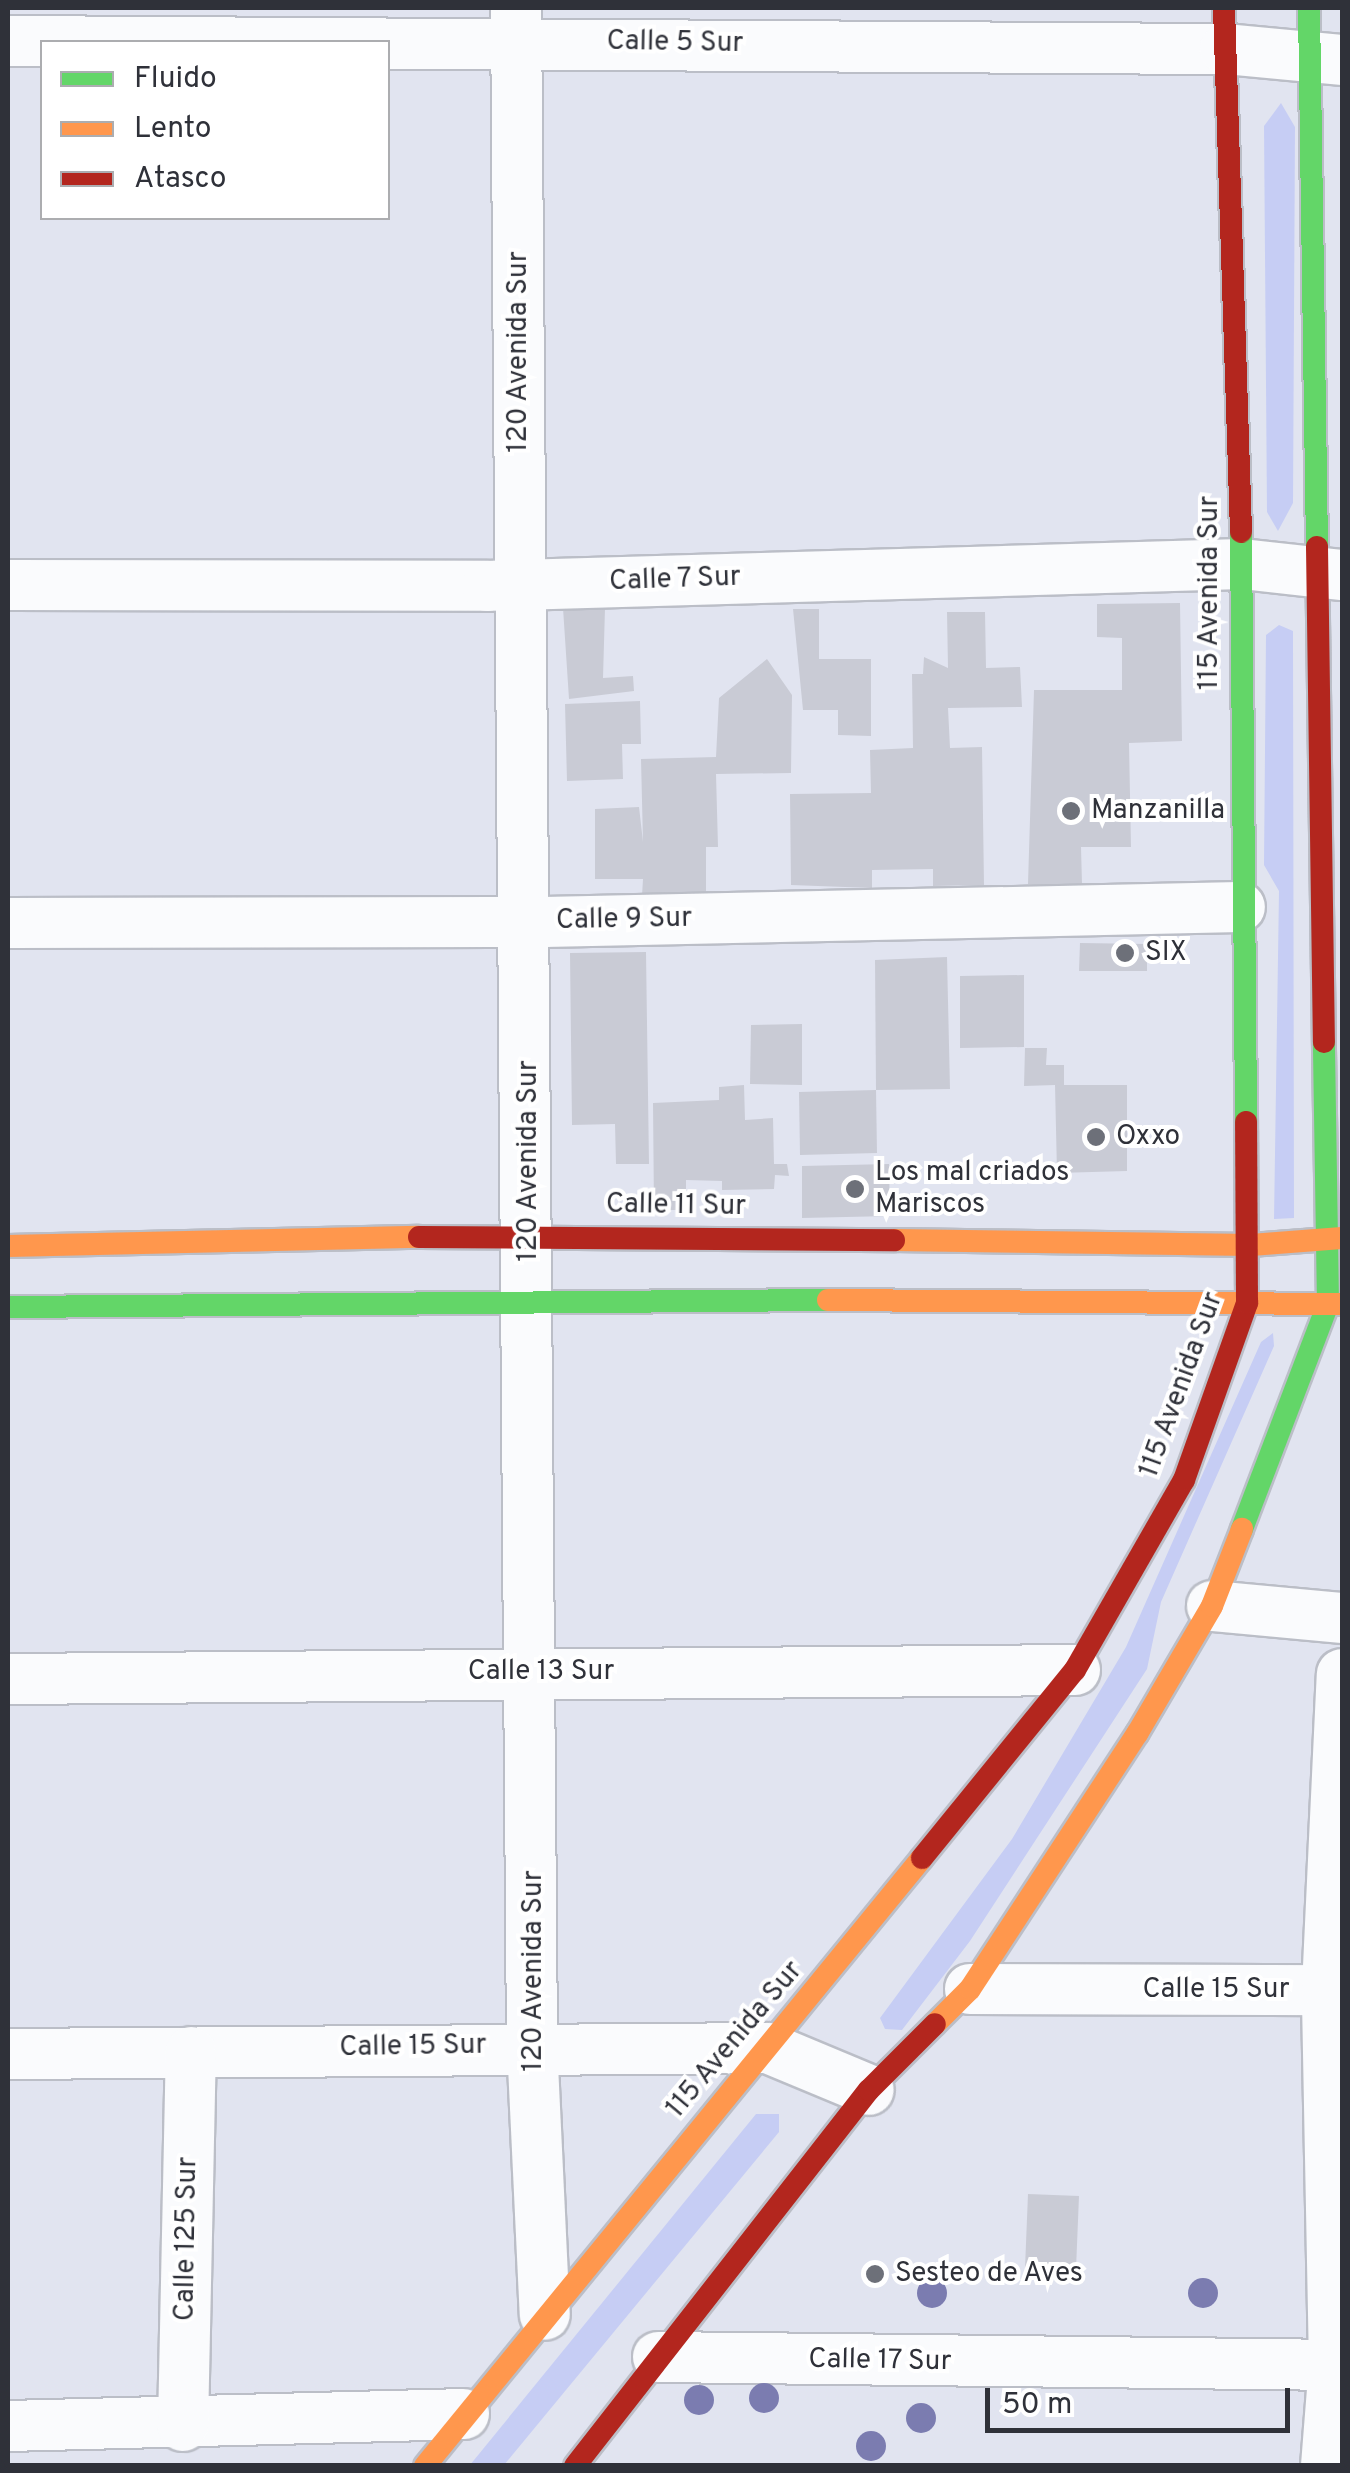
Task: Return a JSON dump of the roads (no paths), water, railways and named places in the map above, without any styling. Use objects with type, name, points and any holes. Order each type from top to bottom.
[{"type":"main road","points":[[575,2466],[870,2090],[970,1988],[1212,1606],[1335,1304],[1327,59],[1309,8]]},
{"type":"main road","name":"115 Avenida Sur","points":[[425,2466],[544,2315],[768,2048],[1075,1670],[1184,1480],[1247,1304],[1252,1245],[1240,907],[1242,564],[1224,28]]},
{"type":"main road","name":"Calle 11 Sur","points":[[8,1246],[530,1234],[1252,1245],[1336,1238]]},
{"type":"main road","points":[[8,1307],[530,1297],[1335,1304]]},
{"type":"street","name":"Calle 5 Sur","points":[[8,41],[517,25],[1224,28],[1327,59]]},
{"type":"street","name":"120 Avenida Sur","points":[[517,25],[534,1671],[532,2044],[544,2315]]},
{"type":"street","name":"Calle 7 Sur","points":[[8,586],[521,585],[1242,564],[1333,575]]},
{"type":"street","name":"Calle 9 Sur","points":[[8,923],[526,922],[1240,907]]},
{"type":"street","points":[[1212,1606],[1342,1618]]},
{"type":"street","name":"Calle 13 Sur","points":[[8,1679],[534,1671],[1075,1670]]},
{"type":"street","points":[[1326,2466],[1338,2365],[1335,1989],[1342,1674]]},
{"type":"street","name":"Calle 15 Sur","points":[[970,1988],[1335,1989]]},
{"type":"street","name":"Calle 15 Sur","points":[[8,2054],[532,2044],[768,2048],[870,2090]]},
{"type":"street","name":"Calle 125 Sur","points":[[183,2426],[191,2052]]},
{"type":"street","name":"Calle 17 Sur","points":[[658,2357],[1338,2365]]},
{"type":"street","points":[[8,2426],[183,2426],[464,2414]]},
{"type":"place","name":"Manzanilla","points":[[1071,811]]},
{"type":"place","name":"SIX","points":[[1125,953]]},
{"type":"place","name":"Oxxo","points":[[1096,1137]]},
{"type":"place","name":"Los mal criados Mariscos","points":[[855,1189]]},
{"type":"place","name":"Sesteo de Aves","points":[[875,2274]]}]
